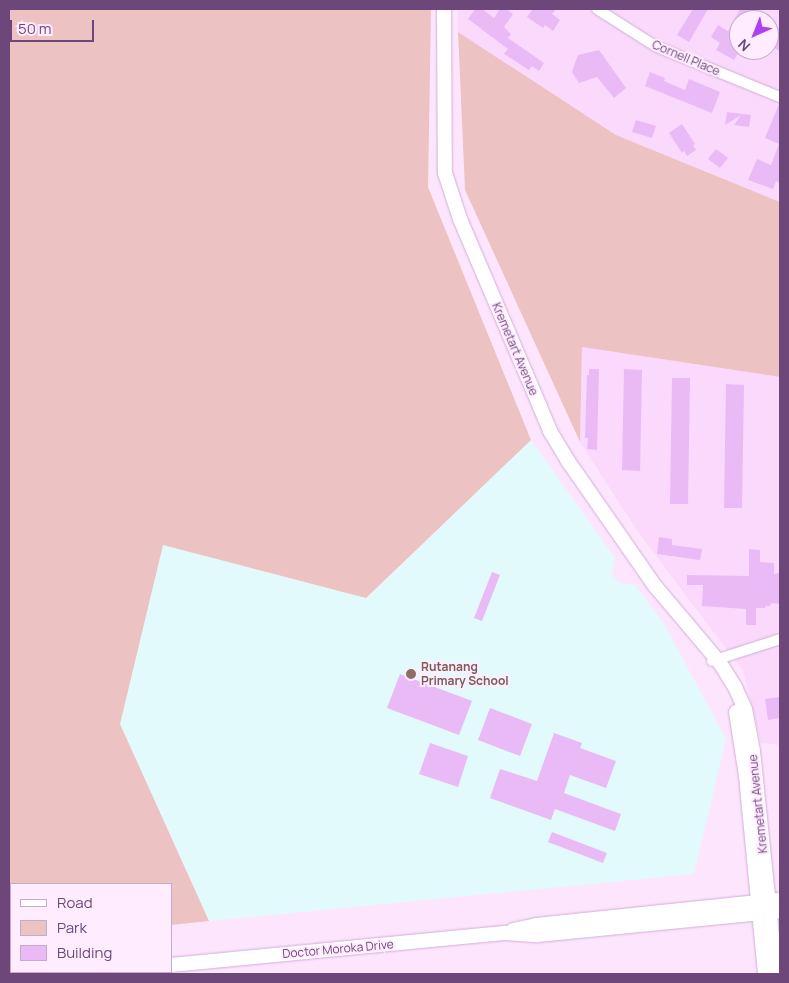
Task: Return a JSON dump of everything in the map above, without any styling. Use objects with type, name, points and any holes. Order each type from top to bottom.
[{"type":"street","name":"Kremetart Avenue","points":[[444,9],[445,173],[460,219],[550,432],[655,586],[714,660],[735,707],[740,727],[769,906],[776,974]]},
{"type":"street","name":"Cornell Place","points":[[597,9],[655,46],[780,97]]},
{"type":"street","points":[[714,660],[780,639]]},
{"type":"street","name":"Kremetart Avenue","points":[[765,974],[769,906]]},
{"type":"street","name":"Doctor Moroka Drive","points":[[172,965],[506,933],[525,926],[769,906]]},
{"type":"shaded area","points":[[458,9],[780,9],[780,202],[616,135],[458,32]]},
{"type":"shaded area","points":[[582,347],[780,377],[780,745],[761,743],[743,671],[638,532],[580,442]]},
{"type":"shaded area","name":"Rutanang Primary School","points":[[531,440],[615,558],[612,575],[619,583],[635,585],[664,624],[726,739],[694,874],[209,921],[120,724],[163,544],[366,598]]},
{"type":"green space","points":[[9,9],[431,9],[428,187],[531,440],[366,598],[163,545],[120,724],[209,921],[172,925],[172,883],[10,883],[9,942]]},
{"type":"green space","points":[[458,32],[616,135],[780,202],[780,377],[582,347],[580,442],[465,190]]},
{"type":"building","points":[[475,9],[482,9],[494,18],[500,9],[506,9],[513,14],[504,27],[511,34],[508,38],[544,63],[539,71],[532,66],[529,70],[504,54],[508,49],[468,19]]},
{"type":"building","points":[[533,9],[556,9],[552,14],[560,20],[553,31],[545,25],[543,28],[527,17]]},
{"type":"building","points":[[693,9],[708,9],[689,42],[677,35]]},
{"type":"building","points":[[740,9],[758,9],[757,10]]},
{"type":"building","points":[[718,25],[728,31],[729,29],[729,57],[716,50],[720,43],[711,37]]},
{"type":"building","points":[[780,25],[780,51],[779,50]]},
{"type":"building","points":[[599,50],[626,88],[614,98],[597,77],[579,83],[572,72],[578,55]]},
{"type":"building","points":[[650,72],[665,78],[664,81],[685,90],[689,79],[720,92],[712,113],[645,86]]},
{"type":"building","points":[[779,104],[780,183],[776,181],[773,189],[748,180],[757,159],[771,165],[779,144],[765,138]]},
{"type":"building","points":[[727,112],[751,115],[749,127],[734,125],[741,115],[725,125]]},
{"type":"building","points":[[636,120],[656,126],[652,138],[632,132]]},
{"type":"building","points":[[682,124],[695,144],[693,146],[696,150],[687,156],[684,151],[682,153],[669,133]]},
{"type":"building","points":[[716,149],[728,158],[720,168],[708,159]]},
{"type":"building","points":[[589,369],[599,369],[597,450],[587,449],[588,438],[585,438],[587,375],[589,375]]},
{"type":"building","points":[[624,369],[642,370],[640,471],[622,470]]},
{"type":"building","points":[[672,378],[690,378],[688,504],[670,504]]},
{"type":"building","points":[[726,384],[744,385],[742,508],[724,508]]},
{"type":"building","points":[[659,537],[672,539],[672,545],[702,549],[700,560],[657,554]]},
{"type":"building","points":[[749,549],[760,550],[760,562],[774,563],[774,574],[780,573],[780,604],[771,603],[770,606],[765,606],[765,608],[756,608],[756,625],[746,625],[746,609],[702,606],[703,585],[687,585],[687,575],[749,576]]},
{"type":"building","points":[[492,572],[500,575],[482,621],[474,618]]},
{"type":"building","points":[[400,674],[472,701],[459,735],[387,708]]},
{"type":"building","points":[[780,697],[780,718],[768,720],[765,699]]},
{"type":"building","points":[[490,708],[532,724],[520,756],[478,740]]},
{"type":"building","points":[[554,733],[582,743],[580,748],[616,761],[606,788],[570,775],[564,793],[621,814],[615,831],[555,809],[551,820],[490,798],[500,769],[537,781]]},
{"type":"building","points":[[430,743],[468,756],[458,787],[419,774]]},
{"type":"building","points":[[552,832],[607,853],[603,863],[548,842]]},
{"type":"place","name":"Rutanang Primary School","points":[[411,674]]}]
